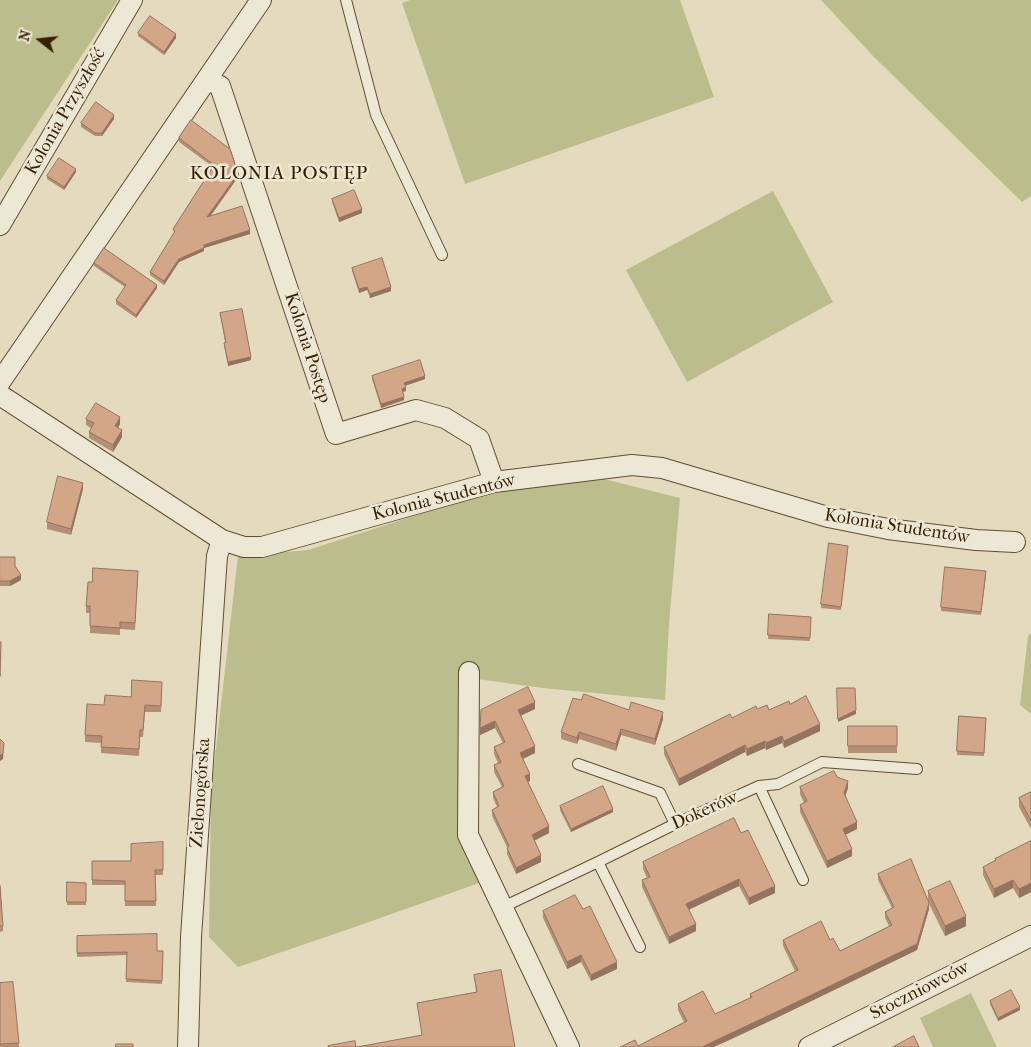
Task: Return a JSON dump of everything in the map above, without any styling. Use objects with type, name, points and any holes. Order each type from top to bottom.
[{"type":"street","name":"Kolonia Przyszłość","points":[[0,225],[132,0]]},
{"type":"street","points":[[0,382],[261,0]]},
{"type":"street","name":"Kolonia Postęp","points":[[207,79],[220,86],[336,434],[416,410],[445,418],[479,439],[494,482]]},
{"type":"street","name":"Kolonia Studentów","points":[[0,395],[222,540],[244,547],[262,547],[494,482],[632,465],[662,468],[828,517],[888,529],[976,540],[1015,542]]},
{"type":"street","name":"Zielonogórska","points":[[188,1047],[191,938],[217,556],[222,540]]},
{"type":"street","points":[[469,672],[468,835],[569,1047]]},
{"type":"street","name":"Stoczniowców","points":[[809,1047],[1031,936]]},
{"type":"lane","points":[[346,0],[376,115],[442,255]]},
{"type":"lane","name":"Dokerów","points":[[503,908],[675,824],[759,786],[778,784],[822,762],[917,769]]},
{"type":"lane","points":[[578,764],[660,793],[675,824]]},
{"type":"lane","points":[[759,786],[803,880]]},
{"type":"lane","points":[[598,862],[640,947]]},
{"type":"green space","points":[[0,0],[118,0],[0,181]]},
{"type":"green space","points":[[410,0],[680,0],[714,97],[465,184],[402,3]]},
{"type":"green space","points":[[821,0],[1031,0],[1031,196],[1022,202],[873,56]]},
{"type":"green space","points":[[773,191],[833,302],[687,382],[626,270]]},
{"type":"green space","points":[[588,475],[680,498],[669,624],[665,700],[543,688],[477,679],[460,718],[462,847],[479,883],[238,967],[209,937],[211,792],[238,556],[308,550],[529,479]]},
{"type":"green space","points":[[1031,633],[1031,714],[1020,705],[1028,636]]},
{"type":"green space","points":[[971,993],[997,1047],[933,1047],[920,1018]]},
{"type":"building","points":[[150,16],[176,34],[164,52],[138,33]]},
{"type":"building","points":[[96,102],[114,115],[102,133],[95,133],[81,123]]},
{"type":"building","points":[[191,120],[230,149],[238,174],[207,217],[242,206],[250,230],[204,245],[204,248],[179,259],[164,281],[150,272],[175,231],[173,229],[214,165],[179,138]]},
{"type":"building","points":[[59,158],[76,169],[64,187],[47,176]]},
{"type":"building","points":[[354,190],[362,209],[339,218],[332,199]]},
{"type":"building","points":[[104,248],[157,285],[136,315],[116,300],[126,285],[94,263]]},
{"type":"building","points":[[382,258],[391,287],[370,294],[367,287],[359,289],[352,268]]},
{"type":"building","points":[[242,309],[251,357],[228,362],[220,313]]},
{"type":"building","points":[[420,360],[425,376],[404,383],[406,387],[402,389],[404,397],[381,404],[372,376]]},
{"type":"building","points":[[96,403],[120,417],[115,426],[122,430],[113,445],[89,432],[94,423],[86,419]]},
{"type":"building","points":[[58,476],[83,483],[71,529],[47,522]]},
{"type":"building","points":[[829,543],[848,546],[841,607],[821,604]]},
{"type":"building","points":[[0,557],[15,557],[15,566],[21,575],[10,581],[0,581]]},
{"type":"building","points":[[945,567],[986,571],[981,612],[941,607]]},
{"type":"building","points":[[93,568],[138,571],[135,623],[120,622],[120,628],[90,626],[90,606],[86,606],[88,582],[92,582]]},
{"type":"building","points":[[769,614],[811,617],[810,638],[768,635]]},
{"type":"building","points":[[0,642],[1,642],[0,676]]},
{"type":"building","points":[[132,680],[162,682],[161,706],[145,705],[143,730],[140,730],[139,749],[101,747],[102,736],[85,735],[87,704],[104,705],[105,695],[131,697]]},
{"type":"building","points":[[528,687],[535,702],[518,710],[535,746],[520,753],[530,774],[525,776],[549,826],[532,835],[541,855],[516,868],[507,848],[509,846],[492,810],[499,806],[493,792],[504,786],[494,765],[501,762],[494,747],[505,742],[495,721],[480,728],[481,710]]},
{"type":"building","points":[[837,688],[855,688],[856,710],[838,719]]},
{"type":"building","points":[[584,694],[629,710],[631,702],[663,712],[655,739],[621,729],[616,744],[579,732],[577,738],[561,732],[573,698],[581,700]]},
{"type":"building","points":[[806,696],[820,724],[784,741],[782,736],[747,749],[745,745],[679,779],[664,747],[730,714],[732,718],[756,706],[757,709],[767,705],[769,710],[789,701],[790,704]]},
{"type":"building","points":[[959,716],[986,718],[984,753],[957,751]]},
{"type":"building","points":[[848,726],[897,726],[897,746],[848,746]]},
{"type":"building","points":[[0,739],[4,743],[3,753],[0,756]]},
{"type":"building","points":[[834,771],[837,777],[848,781],[844,793],[857,822],[843,829],[852,849],[827,861],[800,805],[807,801],[800,787]]},
{"type":"building","points":[[603,786],[613,809],[571,829],[560,806]]},
{"type":"building","points":[[1031,792],[1031,821],[1019,798]]},
{"type":"building","points":[[734,818],[741,833],[748,830],[775,886],[749,898],[739,879],[686,904],[696,924],[669,937],[642,880],[650,877],[643,862]]},
{"type":"building","points":[[1031,841],[1031,883],[1019,889],[1013,880],[994,889],[983,867]]},
{"type":"building","points":[[163,842],[163,870],[155,870],[156,901],[125,901],[125,881],[92,880],[92,861],[131,861],[131,844]]},
{"type":"building","points":[[911,859],[929,903],[917,944],[702,1047],[620,1047],[635,1040],[638,1046],[687,1021],[678,1004],[703,991],[715,1014],[752,997],[750,994],[798,970],[783,940],[821,921],[830,940],[833,938],[840,951],[892,925],[885,912],[894,907],[878,874]]},
{"type":"building","points":[[950,881],[966,916],[945,926],[928,891]]},
{"type":"building","points":[[67,882],[86,883],[86,902],[67,902]]},
{"type":"building","points":[[0,886],[3,926],[0,926]]},
{"type":"building","points":[[575,895],[583,909],[590,906],[617,962],[591,975],[581,955],[567,962],[543,911]]},
{"type":"building","points":[[157,934],[157,951],[163,951],[162,981],[126,979],[127,952],[77,953],[77,936]]},
{"type":"building","points":[[501,970],[515,1047],[357,1047],[422,1035],[417,1003],[477,992],[474,975]]},
{"type":"building","points":[[13,982],[19,1043],[0,1044],[0,983]]},
{"type":"building","points":[[1011,990],[1020,1007],[998,1018],[990,1001]]},
{"type":"building","points":[[914,1036],[919,1047],[893,1047]]},
{"type":"building","points":[[355,1041],[356,1047],[328,1047],[328,1046]]},
{"type":"building","points":[[116,1044],[133,1044],[133,1047],[116,1047]]},
{"type":"district","name":"KOLONIA POSTĘP","points":[[279,174]]}]
